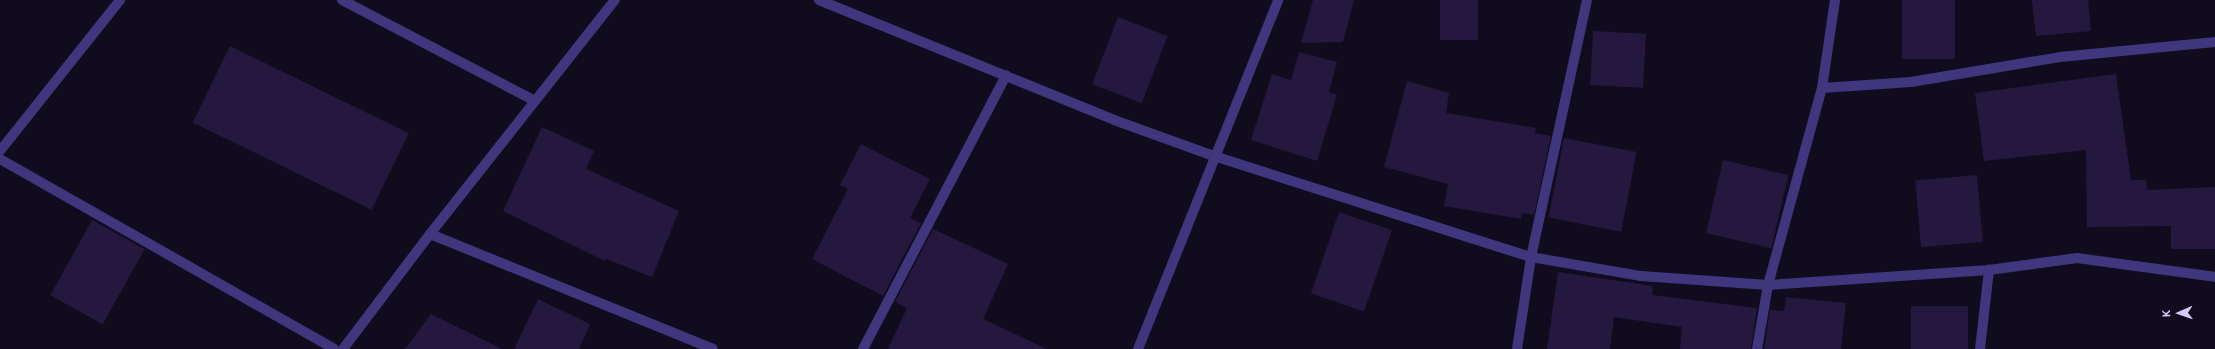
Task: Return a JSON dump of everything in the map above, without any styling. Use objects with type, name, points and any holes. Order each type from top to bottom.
[{"type":"street","points":[[0,151],[120,0]]},
{"type":"street","points":[[342,0],[535,101]]},
{"type":"street","points":[[343,349],[430,234],[615,0]]},
{"type":"street","points":[[819,0],[1114,120],[1217,157],[1531,258],[1641,276],[1768,285],[1989,270],[2077,258],[2215,277]]},
{"type":"street","points":[[1138,349],[1217,157],[1278,0]]},
{"type":"street","points":[[1517,349],[1531,258],[1587,0]]},
{"type":"street","points":[[1757,349],[1768,285],[1822,88],[1835,0]]},
{"type":"street","points":[[1822,88],[1911,82],[2060,57],[2215,42]]},
{"type":"street","points":[[863,349],[1006,75]]},
{"type":"street","points":[[0,159],[334,349]]},
{"type":"street","points":[[430,234],[713,349]]},
{"type":"street","points":[[1980,349],[1989,270]]},
{"type":"building","points":[[1313,0],[1354,0],[1343,42],[1301,43]]},
{"type":"building","points":[[1440,0],[1478,0],[1478,40],[1440,40]]},
{"type":"building","points":[[1902,0],[1955,0],[1955,59],[1902,59]]},
{"type":"building","points":[[2032,0],[2088,0],[2091,31],[2036,36]]},
{"type":"building","points":[[1118,17],[1167,36],[1142,103],[1092,84]]},
{"type":"building","points":[[1593,31],[1646,34],[1643,88],[1590,85]]},
{"type":"building","points":[[230,46],[409,133],[372,210],[193,122]]},
{"type":"building","points":[[1299,52],[1337,62],[1329,92],[1337,95],[1317,161],[1251,140],[1272,74],[1291,80]]},
{"type":"building","points":[[2116,74],[2131,180],[2146,180],[2147,190],[2215,187],[2215,249],[2171,249],[2171,226],[2087,227],[2086,150],[1984,161],[1975,93]]},
{"type":"building","points":[[1407,81],[1449,93],[1446,113],[1536,128],[1535,133],[1551,136],[1534,215],[1522,213],[1521,219],[1444,206],[1448,184],[1384,167]]},
{"type":"building","points":[[542,127],[594,151],[586,169],[679,211],[652,277],[606,259],[605,261],[503,211]]},
{"type":"building","points":[[1564,138],[1637,152],[1621,232],[1549,218]]},
{"type":"building","points":[[861,144],[930,179],[910,218],[921,223],[883,296],[812,259],[848,189],[840,185]]},
{"type":"building","points":[[1723,160],[1788,175],[1771,248],[1706,233]]},
{"type":"building","points":[[1977,175],[1983,242],[1921,247],[1915,180]]},
{"type":"building","points":[[1339,212],[1392,230],[1364,312],[1311,293]]},
{"type":"building","points":[[92,220],[144,249],[103,324],[50,295]]},
{"type":"building","points":[[933,229],[1008,264],[983,319],[1047,349],[888,349],[907,308],[895,302]]},
{"type":"building","points":[[1558,272],[1653,286],[1652,295],[1757,308],[1751,349],[1680,349],[1682,327],[1614,317],[1610,349],[1547,349]]},
{"type":"building","points":[[1786,297],[1846,303],[1841,349],[1764,349],[1770,310],[1784,311]]},
{"type":"building","points":[[538,299],[590,324],[579,349],[514,349]]},
{"type":"building","points":[[1911,306],[1968,306],[1968,349],[1911,349]]},
{"type":"building","points":[[431,314],[502,349],[405,349]]}]
